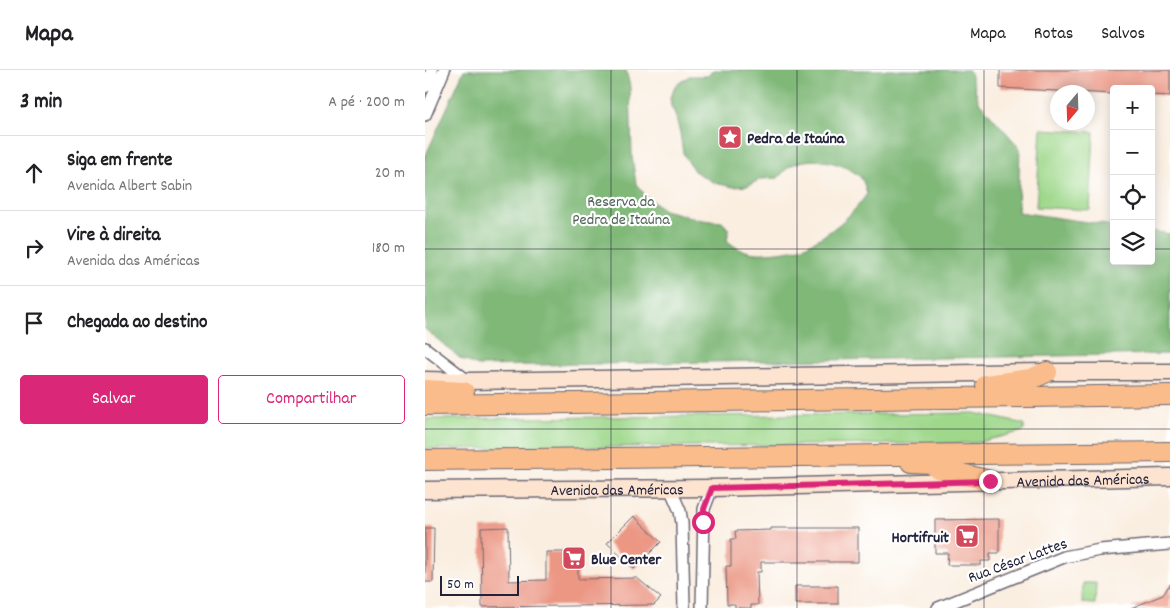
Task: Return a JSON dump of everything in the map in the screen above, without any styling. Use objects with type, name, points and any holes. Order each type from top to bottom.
[{"type":"highway","points":[[884,397],[896,392],[1019,382],[1047,372]]},
{"type":"highway","points":[[425,390],[498,395],[522,403]]},
{"type":"highway","points":[[425,404],[1170,395]]},
{"type":"highway","name":"Avenida das Américas","points":[[425,460],[1170,452]]},
{"type":"highway","points":[[868,454],[893,461],[931,462],[937,468],[990,481]]},
{"type":"main road","points":[[425,380],[1170,372]]},
{"type":"main road","name":"Avenida das Américas","points":[[425,490],[712,488],[1170,477]]},
{"type":"street","points":[[425,87],[432,70]]},
{"type":"street","points":[[425,115],[443,70]]},
{"type":"street","points":[[425,348],[468,381]]},
{"type":"street","points":[[670,488],[680,511],[682,522],[684,608]]},
{"type":"street","points":[[703,608],[704,509],[712,488]]},
{"type":"street","name":"Rua César Lattes","points":[[938,608],[1065,557],[1100,550],[1170,544]]},
{"type":"green space","name":"Reserva da Pedra de Itaúna","points":[[464,70],[626,70],[630,87],[632,156],[636,184],[646,196],[664,210],[702,220],[722,222],[729,229],[727,240],[735,247],[745,251],[761,253],[786,251],[801,248],[814,242],[847,217],[867,194],[862,180],[845,167],[818,160],[800,162],[790,166],[778,178],[761,179],[747,186],[733,187],[715,183],[694,171],[683,153],[680,133],[671,106],[670,97],[675,86],[689,76],[708,76],[713,70],[969,70],[979,102],[1020,148],[1018,212],[1110,225],[1110,265],[1155,265],[1155,232],[1170,234],[1170,354],[478,366],[461,359],[425,329],[425,157]]},
{"type":"green space","points":[[1041,129],[1094,132],[1090,210],[1036,207]]},
{"type":"green space","points":[[974,413],[1024,424],[1024,431],[975,443],[425,449],[425,419]]},
{"type":"green space","points":[[1083,583],[1096,583],[1095,604],[1082,603]]},
{"type":"building","points":[[1000,70],[1170,70],[1170,96],[1155,95],[1155,85],[1110,85],[1110,94],[1095,93],[1095,85],[1050,85],[1050,91],[1000,88]]},
{"type":"building","points":[[634,516],[661,542],[634,569],[607,543]]},
{"type":"building","points":[[999,519],[999,553],[990,553],[990,561],[981,561],[981,565],[947,565],[948,553],[935,553],[935,520]]},
{"type":"building","points":[[508,527],[509,581],[546,580],[546,552],[578,552],[578,579],[637,578],[661,598],[654,605],[482,607],[481,528]]},
{"type":"building","points":[[425,528],[434,528],[433,582],[425,582]]},
{"type":"building","points":[[771,528],[858,528],[858,562],[761,562],[761,572],[757,572],[758,605],[751,605],[751,608],[735,608],[735,604],[727,604],[726,566],[731,566],[731,539],[736,539],[735,531],[771,530]]},
{"type":"building","points":[[1170,584],[1170,608],[1131,608],[1163,595]]},
{"type":"building","points":[[795,586],[838,586],[838,604],[795,604]]},
{"type":"place","name":"Pedra de Itaúna","points":[[730,137]]},
{"type":"place","name":"Hortifruit","points":[[967,536]]},
{"type":"place","name":"Blue Center","points":[[574,558]]},
{"type":"route","points":[[703,522],[704,509],[712,488],[990,481]]}]
